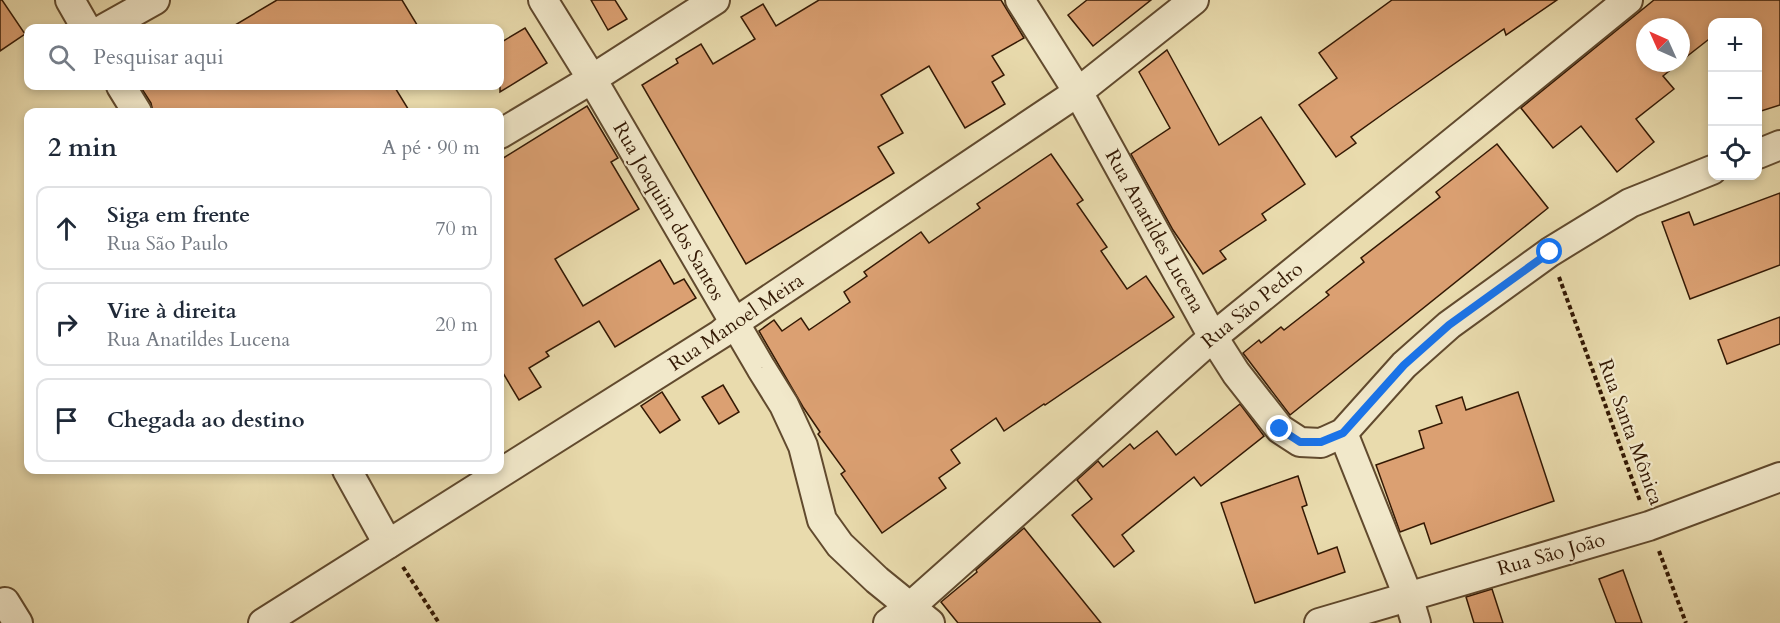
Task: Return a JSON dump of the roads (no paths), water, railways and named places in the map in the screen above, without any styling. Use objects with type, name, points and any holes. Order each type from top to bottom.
[{"type":"street","points":[[70,0],[84,24]]},
{"type":"street","points":[[112,24],[155,0]]},
{"type":"street","name":"Rua Joaquim dos Santos","points":[[543,0],[784,405],[803,446],[822,520],[840,545],[877,580],[921,615]]},
{"type":"street","points":[[504,132],[592,79],[715,0]]},
{"type":"street","name":"Rua Anatildes Lucena","points":[[1020,0],[1078,92],[1213,337],[1236,373],[1280,429],[1300,442],[1321,442],[1343,433]]},
{"type":"street","name":"Rua Manoel Meira","points":[[504,471],[721,334],[734,323],[1078,92],[1194,0]]},
{"type":"street","name":"Rua São Pedro","points":[[888,623],[921,615],[1213,337],[1628,0]]},
{"type":"street","points":[[123,90],[135,108]]},
{"type":"street","points":[[1762,153],[1780,146]]},
{"type":"street","points":[[1416,623],[1408,596],[1343,433],[1404,365],[1449,325],[1550,252],[1630,203],[1708,172]]},
{"type":"street","points":[[349,474],[388,544]]},
{"type":"street","name":"Rua Manoel Meira","points":[[263,623],[499,474]]},
{"type":"street","name":"Rua São João","points":[[1319,623],[1649,526],[1780,477]]}]
